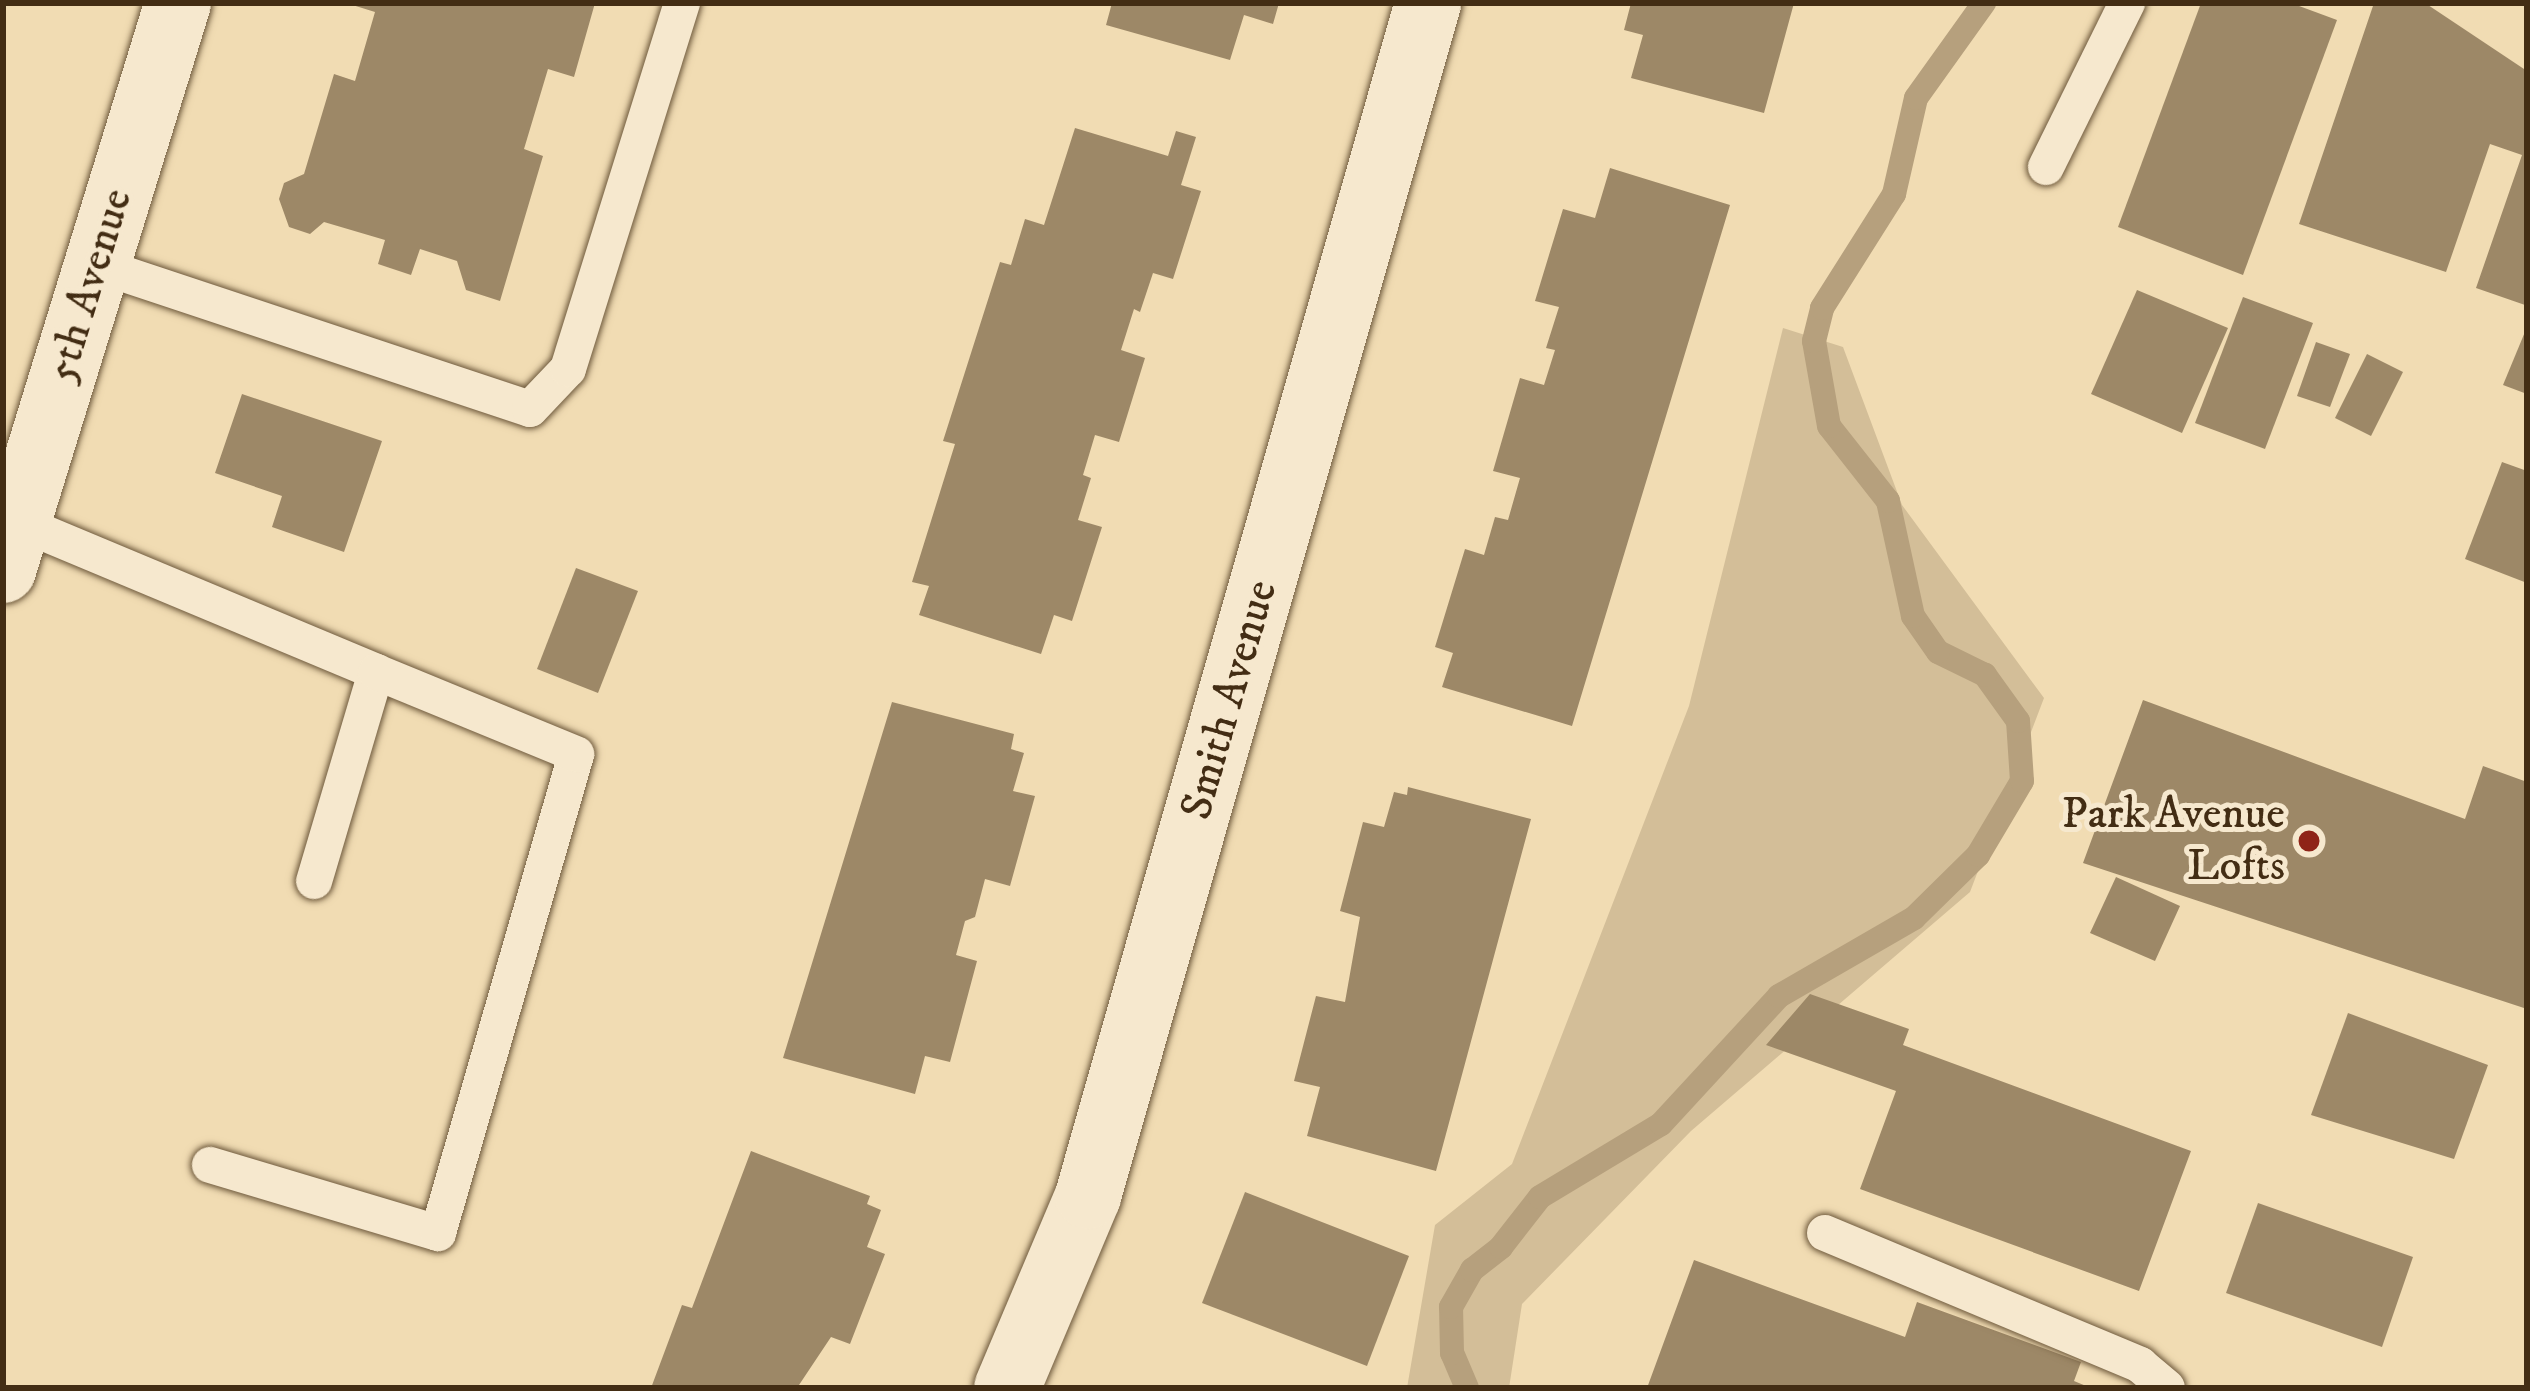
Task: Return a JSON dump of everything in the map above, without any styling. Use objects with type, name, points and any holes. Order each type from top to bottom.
[{"type":"street","name":"5th Avenue","points":[[10,546],[178,3]]},
{"type":"street","name":"Smith Avenue","points":[[1007,1388],[1088,1196],[1428,3]]},
{"type":"lane","points":[[97,265],[530,409],[568,369],[682,3]]},
{"type":"lane","points":[[2046,166],[2127,3]]},
{"type":"lane","points":[[10,546],[376,671],[576,754],[438,1233],[211,1165]]},
{"type":"lane","points":[[314,881],[376,671]]},
{"type":"lane","points":[[1825,1233],[2140,1365],[2167,1388]]},
{"type":"shaded area","points":[[1783,328],[1843,347],[1902,505],[2044,698],[1970,892],[1691,1131],[1522,1304],[1509,1388],[1407,1388],[1435,1225],[1512,1164],[1689,706]]},
{"type":"building","points":[[346,3],[595,3],[574,77],[548,69],[524,149],[543,156],[500,301],[466,290],[457,261],[420,249],[411,275],[378,264],[385,240],[324,222],[310,234],[289,227],[279,199],[284,183],[304,174],[334,74],[355,81],[375,12]]},
{"type":"building","points":[[1112,3],[1279,3],[1273,24],[1244,15],[1230,60],[1106,25]]},
{"type":"building","points":[[1631,3],[1794,3],[1764,113],[1631,78],[1643,35],[1624,30]]},
{"type":"building","points":[[2201,3],[2291,3],[2337,20],[2243,275],[2118,227]]},
{"type":"building","points":[[2374,3],[2425,3],[2527,71],[2525,305],[2476,288],[2522,155],[2490,144],[2446,272],[2299,224]]},
{"type":"building","points":[[1075,128],[1168,156],[1176,131],[1196,137],[1181,185],[1201,191],[1173,279],[1153,273],[1140,312],[1134,309],[1121,350],[1145,358],[1119,442],[1095,435],[1083,475],[1091,478],[1078,520],[1102,527],[1072,621],[1054,615],[1041,654],[919,615],[929,586],[912,582],[955,444],[943,441],[1000,262],[1011,265],[1025,219],[1044,225]]},
{"type":"building","points":[[1610,168],[1730,205],[1572,726],[1442,687],[1453,653],[1435,647],[1465,549],[1484,555],[1495,517],[1508,520],[1520,478],[1493,471],[1520,378],[1544,385],[1555,350],[1546,348],[1559,307],[1535,301],[1563,209],[1595,218]]},
{"type":"building","points":[[2137,290],[2228,328],[2182,433],[2091,394]]},
{"type":"building","points":[[2243,297],[2313,323],[2265,449],[2195,423]]},
{"type":"building","points":[[2527,327],[2527,394],[2503,385]]},
{"type":"building","points":[[2316,342],[2350,354],[2330,407],[2297,396]]},
{"type":"building","points":[[2367,354],[2403,372],[2371,436],[2335,418]]},
{"type":"building","points":[[242,394],[382,441],[344,552],[272,527],[282,496],[215,473]]},
{"type":"building","points":[[2502,462],[2527,471],[2527,583],[2465,559]]},
{"type":"building","points":[[576,568],[638,591],[598,693],[537,669]]},
{"type":"building","name":"Park Avenue Lofts","points":[[2143,700],[2465,819],[2483,766],[2527,782],[2527,1009],[2083,863]]},
{"type":"building","points":[[892,702],[1014,734],[1011,749],[1024,753],[1013,791],[1035,796],[1010,886],[985,879],[975,917],[965,921],[956,955],[977,961],[950,1062],[925,1056],[915,1094],[783,1058]]},
{"type":"building","points":[[1408,787],[1531,819],[1436,1171],[1307,1136],[1320,1087],[1294,1081],[1316,996],[1345,1002],[1360,917],[1340,911],[1363,822],[1384,827],[1394,792],[1407,795]]},
{"type":"building","points":[[2116,877],[2180,906],[2155,961],[2090,933]]},
{"type":"building","points":[[1810,994],[1909,1029],[1903,1045],[2191,1151],[2139,1291],[1860,1189],[1896,1091],[1766,1045]]},
{"type":"building","points":[[2348,1013],[2488,1065],[2454,1159],[2311,1115]]},
{"type":"building","points":[[751,1151],[870,1196],[867,1204],[881,1210],[867,1247],[885,1254],[850,1344],[831,1337],[797,1388],[651,1388],[682,1305],[692,1308]]},
{"type":"building","points":[[1245,1192],[1409,1256],[1367,1366],[1202,1303]]},
{"type":"building","points":[[2258,1203],[2413,1257],[2382,1347],[2226,1293]]},
{"type":"building","points":[[1694,1260],[1905,1337],[1917,1302],[2081,1362],[2074,1381],[2091,1388],[1647,1388]]},
{"type":"waterway","points":[[1467,1388],[1452,1353],[1451,1307],[1472,1270],[1501,1247],[1540,1197],[1661,1124],[1779,996],[1914,918],[1978,855],[2022,781],[2018,721],[1985,675],[1938,652],[1913,616],[1888,501],[1829,426],[1814,341],[1822,308],[1894,194],[1916,98],[1984,3]]},
{"type":"place","name":"Park Avenue Lofts","points":[[2309,841]]}]
